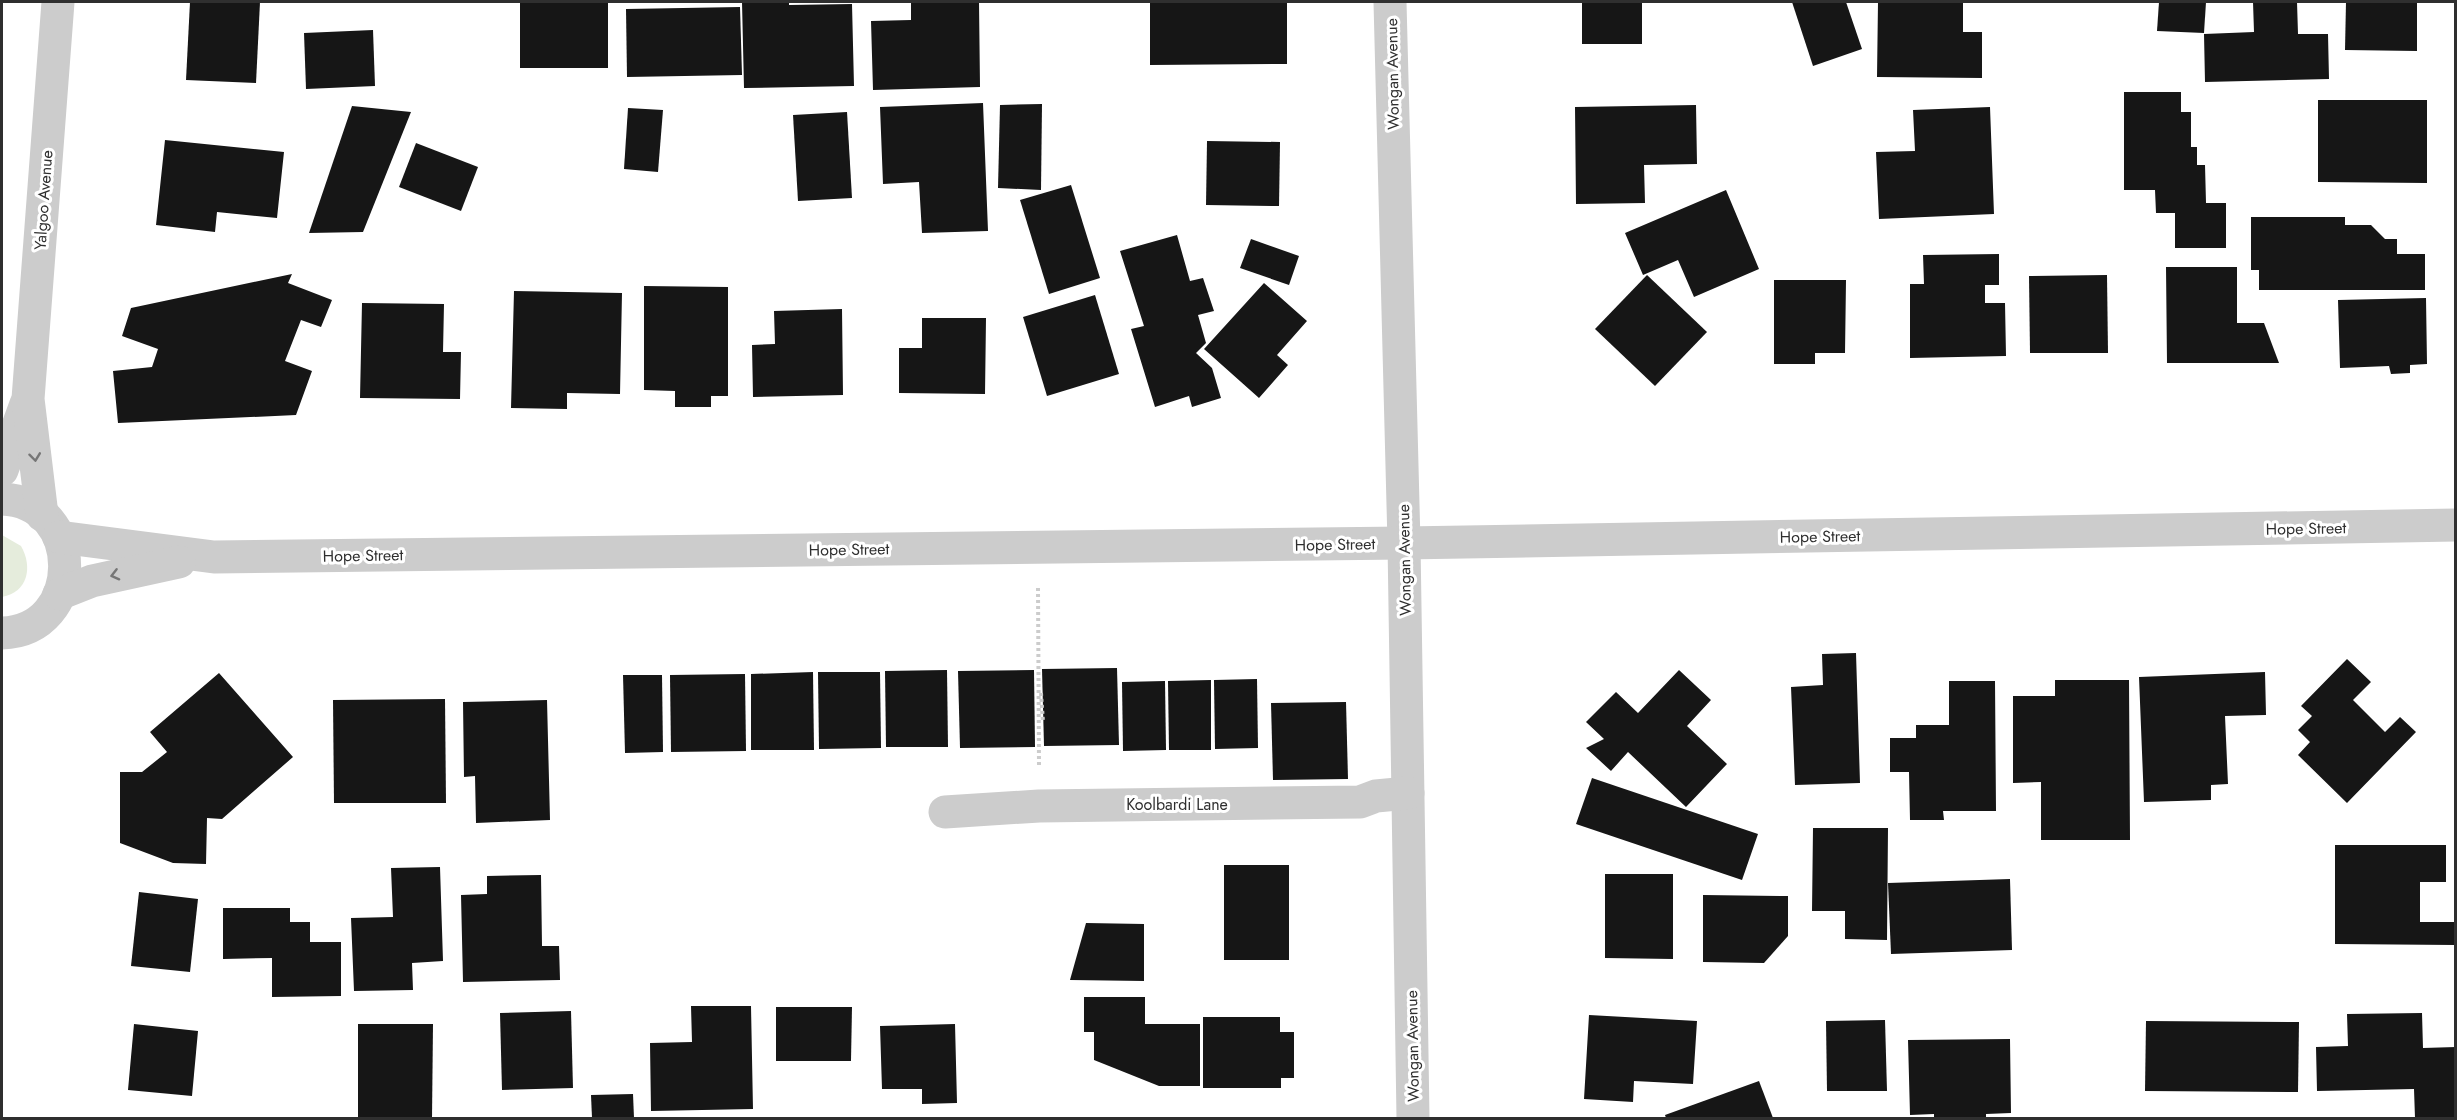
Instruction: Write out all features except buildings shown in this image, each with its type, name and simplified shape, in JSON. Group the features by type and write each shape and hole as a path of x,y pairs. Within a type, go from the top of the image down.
{"street":[{"name":"Yalgoo Avenue","path":"58,2 28,399 51,526 65,556 65,576 59,594"},
{"name":"Wongan Avenue","path":"1390,2 1404,543 1413,1119"},
{"name":"Yalgoo Avenue","path":"2,470 28,399"},
{"name":"Hope Street","path":"2,499 27,505 51,526 214,556"},
{"name":"Hope Street","path":"59,594 82,584 144,568 214,556 1404,543 2456,525"},
{"path":"5,639 31,625 48,612 59,594"},
{"name":"Koolbardi Lane","path":"945,812 1039,806 1360,802 1376,796 1408,792"}],"path":[{"path":"1038,588 1039,806"},
{"path":"1038,687 1039,722"}],"green space":[{"path":"2,535 21,546 27,562 27,570 26,578 18,590 2,597"}]}
